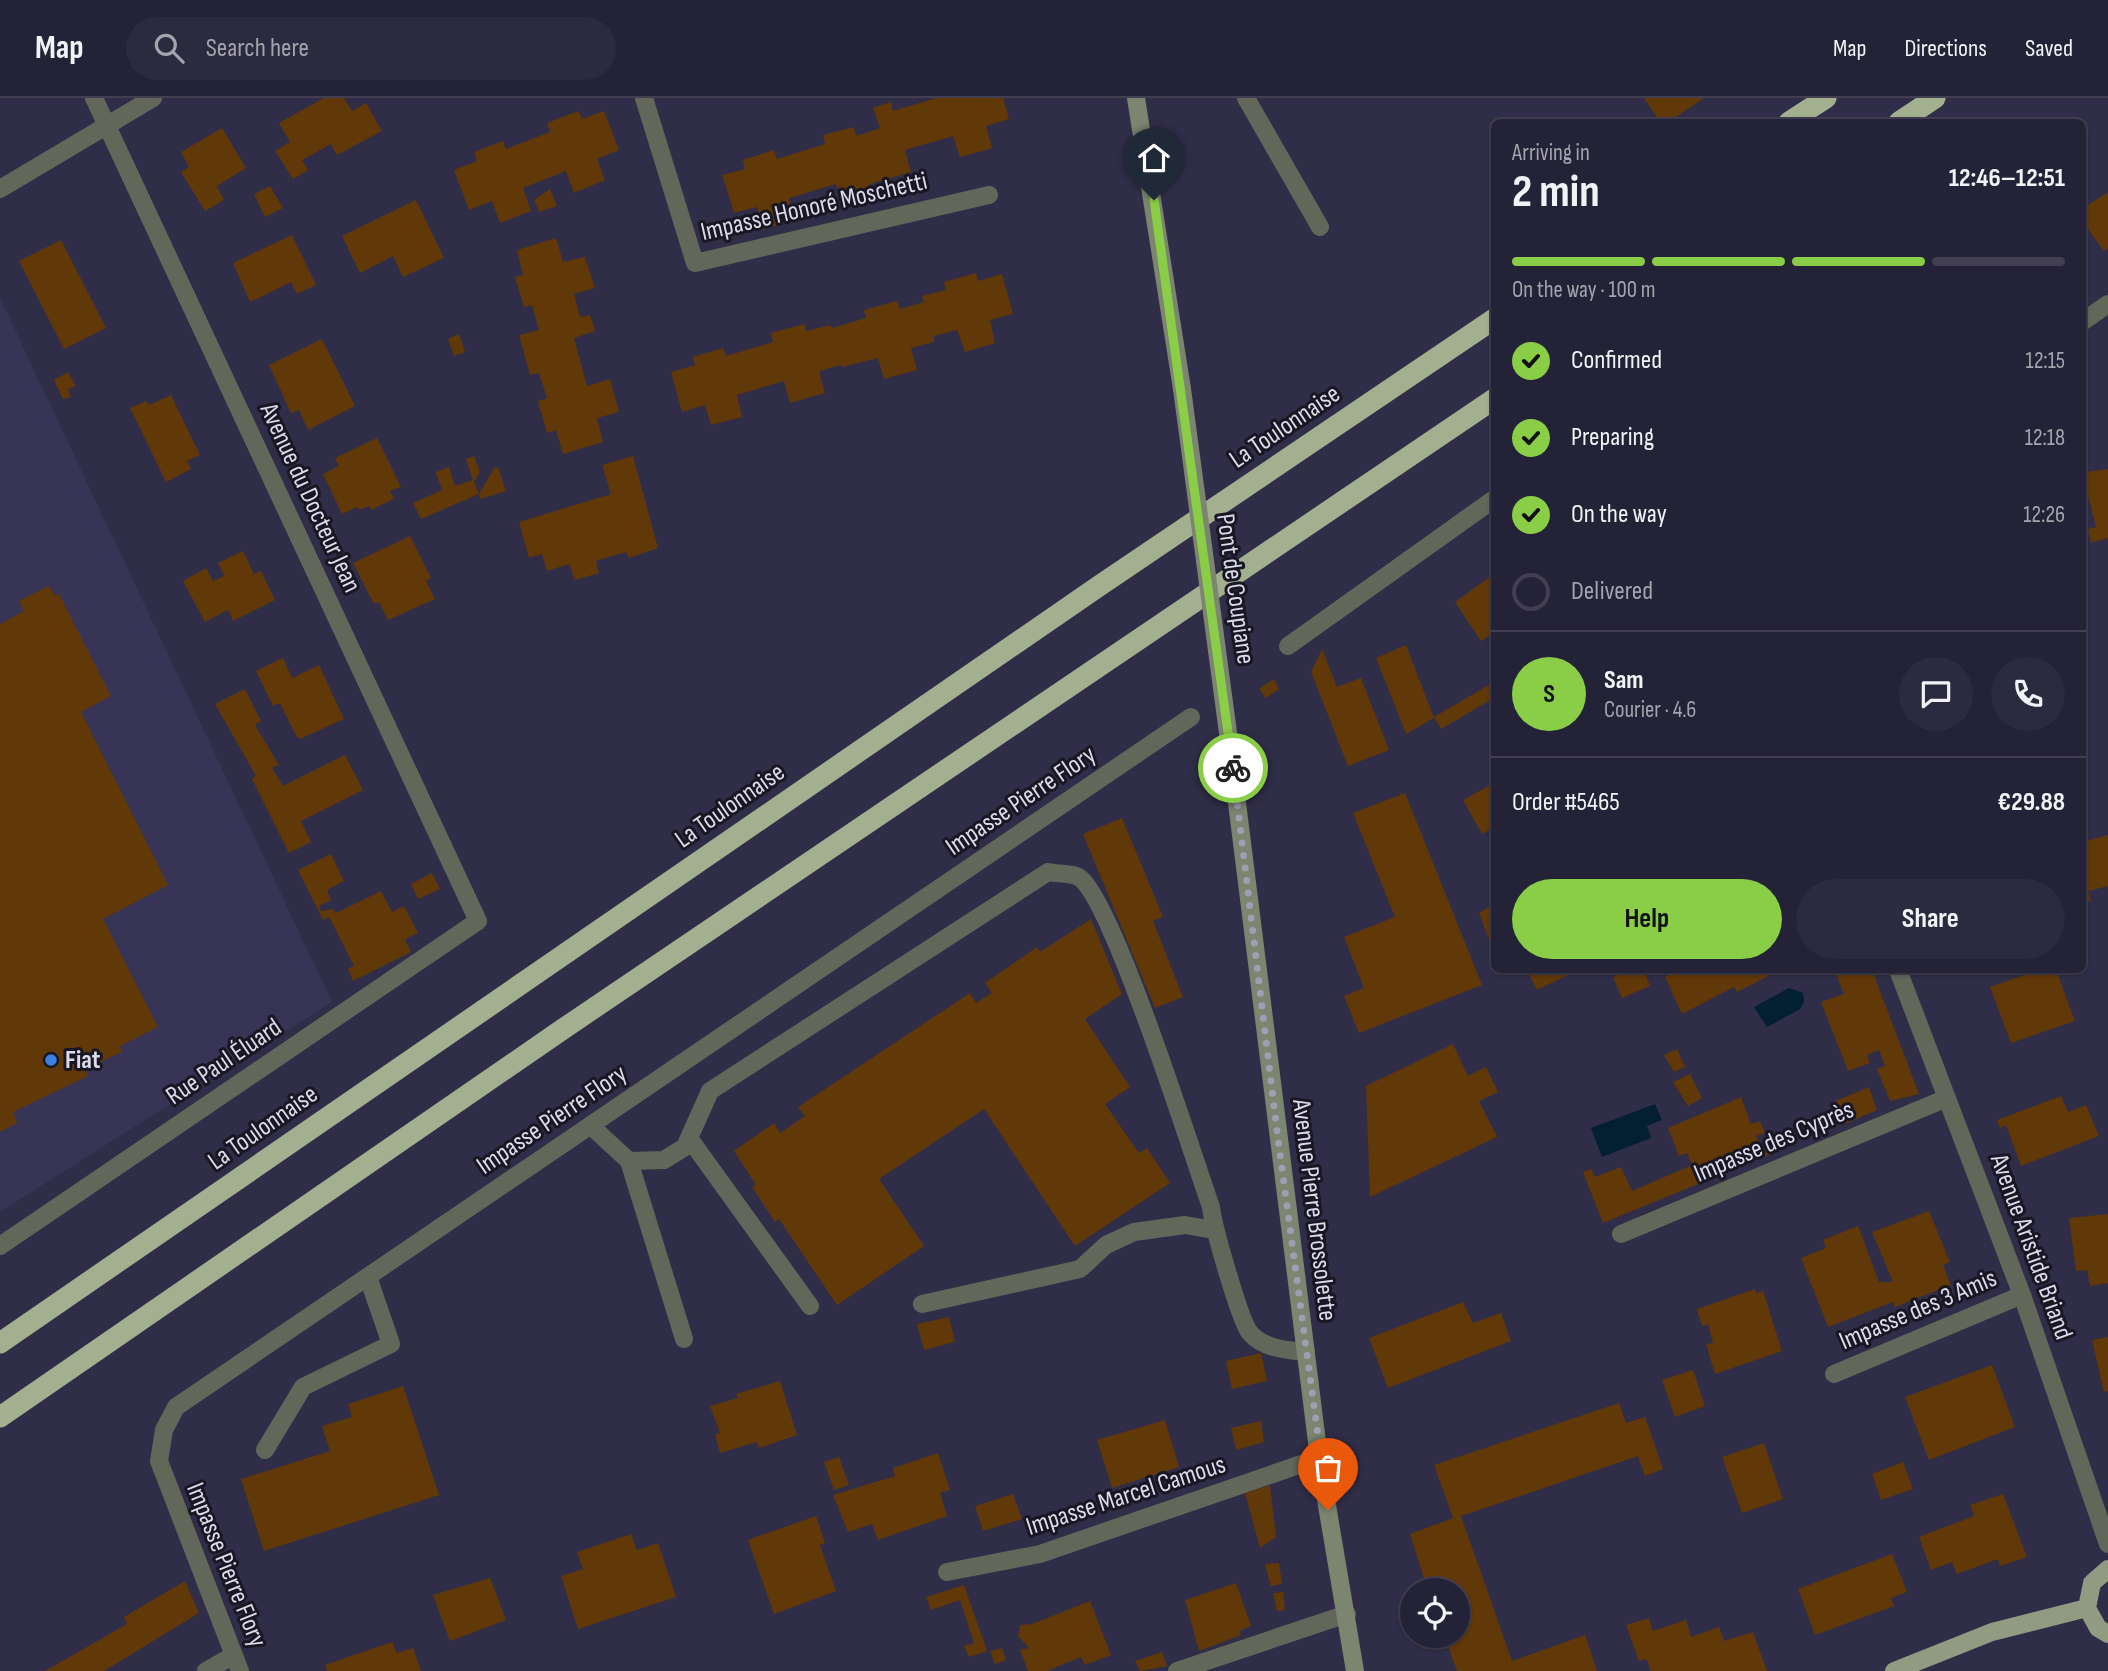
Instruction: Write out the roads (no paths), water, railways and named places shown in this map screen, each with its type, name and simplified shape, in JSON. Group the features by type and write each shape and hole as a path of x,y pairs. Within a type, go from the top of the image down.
{"highway":[{"path":"1775,119 1804,98"},
{"path":"1794,119 1826,98"},
{"path":"1904,119 1932,100"},
{"name":"La Toulonnaise","path":"0,1343 1087,594 1491,321"},
{"path":"0,1417 563,1029 1491,401"}],"main road":[{"name":"Pont de Coupiane","path":"1136,98 1182,389 1231,755"},
{"name":"Avenue Pierre Brossolette","path":"1231,755 1320,1458 1356,1671"},
{"path":"2108,1569 2092,1583 2087,1608 2098,1628 2108,1634"},
{"path":"1894,1671 1992,1633 2087,1608"}],"street":[{"name":"Avenue du Docteur Jean","path":"94,98 478,921"},
{"path":"0,189 153,98"},
{"name":"Impasse Honoré Moschetti","path":"644,98 695,262 989,195"},
{"path":"1246,98 1320,226"},
{"path":"2086,319 2108,304"},
{"path":"1288,646 1491,501"},
{"name":"Impasse Pierre Flory","path":"237,1663 159,1461 164,1430 176,1407 1191,717"},
{"path":"629,1161 664,1160 685,1147 710,1091 1048,872 1079,877 1096,895 1133,987 1211,1207 1214,1230 1249,1333 1275,1349 1306,1352"},
{"name":"Rue Paul Éluard","path":"0,1246 478,921"},
{"name":"Avenue Aristide Briand","path":"1899,973 2022,1295 2108,1544"},
{"name":"Impasse des Cyprès","path":"1621,1234 1947,1098"},
{"path":"591,1126 629,1161 684,1339"},
{"path":"689,1138 810,1306"},
{"path":"922,1304 1080,1269 1106,1245 1134,1232 1185,1225 1214,1230"},
{"path":"265,1450 303,1387 391,1344 368,1278"},
{"name":"Impasse des 3 Amis","path":"1834,1374 2022,1295"},
{"name":"Impasse Marcel Camous","path":"947,1572 1040,1554 1320,1458"},
{"path":"1177,1671 1347,1614"},
{"path":"206,1671 237,1663"}],"water":[{"path":"1789,988 1803,993 1804,1002 1800,1009 1767,1027 1754,1007"},
{"path":"1655,1104 1662,1120 1647,1126 1651,1138 1602,1157 1591,1128"}],"place":[{"name":"Fiat","path":"51,1060"}]}
